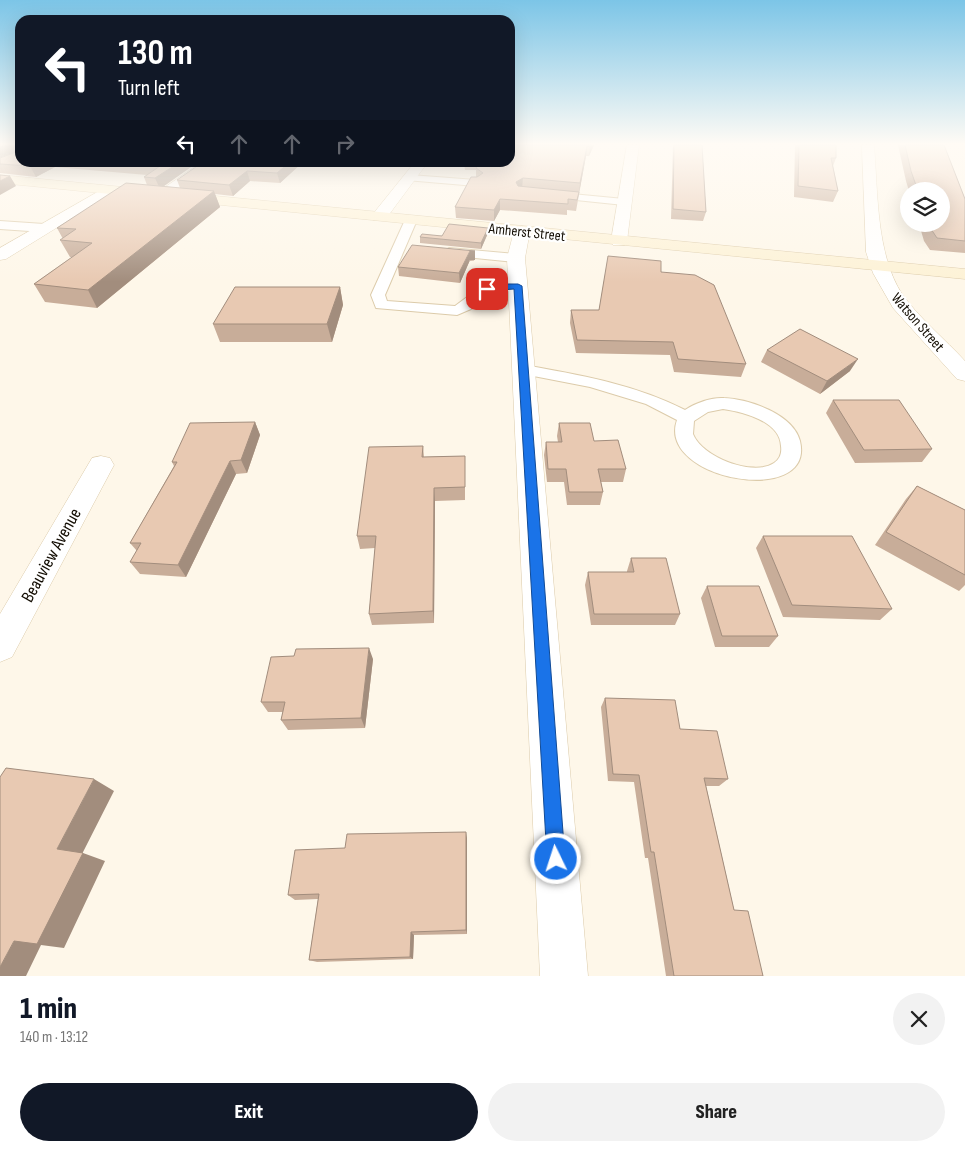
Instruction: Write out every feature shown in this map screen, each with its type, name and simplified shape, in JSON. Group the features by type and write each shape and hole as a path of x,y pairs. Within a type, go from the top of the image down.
{"main road":[{"name":"Amherst Street","path":"114,191 411,220 519,258 619,241 965,274"}],"street":[{"path":"0,255 107,191"},
{"path":"163,195 170,191"},
{"path":"378,217 400,191"},
{"path":"619,241 626,191"},
{"name":"Watson Street","path":"871,191 875,252 878,266 891,292 965,374"},
{"path":"519,258 524,370 564,976"},
{"name":"Beauview Avenue","path":"0,646 101,465"}],"lane":[{"path":"541,195 624,202"},
{"path":"411,220 404,248 378,295 381,305 457,311 487,289 499,286 519,258"},
{"path":"0,225 44,228"},
{"path":"436,251 519,258"},
{"path":"524,370 592,382 652,400 687,418"},
{"path":"723,403 756,410 771,418 783,428 790,440 792,452 786,462 776,470 760,474 742,474 724,469 707,461 694,451 684,433 683,428 687,418 695,410 707,405 723,403"}],"building":[{"path":"114,191 214,191 88,290 34,284 92,243 60,240 76,229 57,228"},
{"path":"464,191 579,192 577,200 568,199 568,204 500,199 494,210 455,207"},
{"path":"673,191 705,191 706,212 673,209"},
{"path":"950,191 962,191 965,199 965,241 937,238 933,232 950,232"},
{"path":"449,224 488,228 481,243 420,237 422,234 442,236"},
{"path":"412,245 475,251 470,251 459,273 398,267"},
{"path":"608,256 661,261 661,272 695,275 714,285 746,364 678,359 673,342 577,340 571,310 599,310"},
{"path":"235,287 340,287 327,324 213,324"},
{"path":"800,329 858,359 827,381 767,350"},
{"path":"833,400 899,400 932,449 864,450"},
{"path":"255,422 241,460 230,461 178,565 130,562 141,543 130,543 177,462 172,462 190,423"},
{"path":"559,423 590,423 594,441 618,440 626,469 598,469 603,492 569,492 566,469 548,469 546,442 562,442"},
{"path":"423,446 422,457 465,456 465,487 434,488 433,611 369,614 376,536 357,536 369,447"},
{"path":"917,486 965,510 965,575 886,532"},
{"path":"763,536 852,536 892,609 792,605"},
{"path":"631,558 666,558 680,614 594,614 588,572 634,572"},
{"path":"707,586 759,586 778,636 722,636"},
{"path":"369,648 361,718 281,720 285,702 261,702 271,657 294,656 296,649"},
{"path":"605,698 675,700 680,729 717,731 728,779 704,778 734,910 748,911 763,976 674,976 654,852 651,852 639,775 613,774"},
{"path":"6,768 94,779 57,849 83,853 37,944 14,941 0,967 0,777"},
{"path":"466,832 466,930 411,932 410,957 309,960 319,894 288,895 295,850 345,848 347,834"}],"route":[{"path":"487,289 499,286 518,286 556,859"}]}
